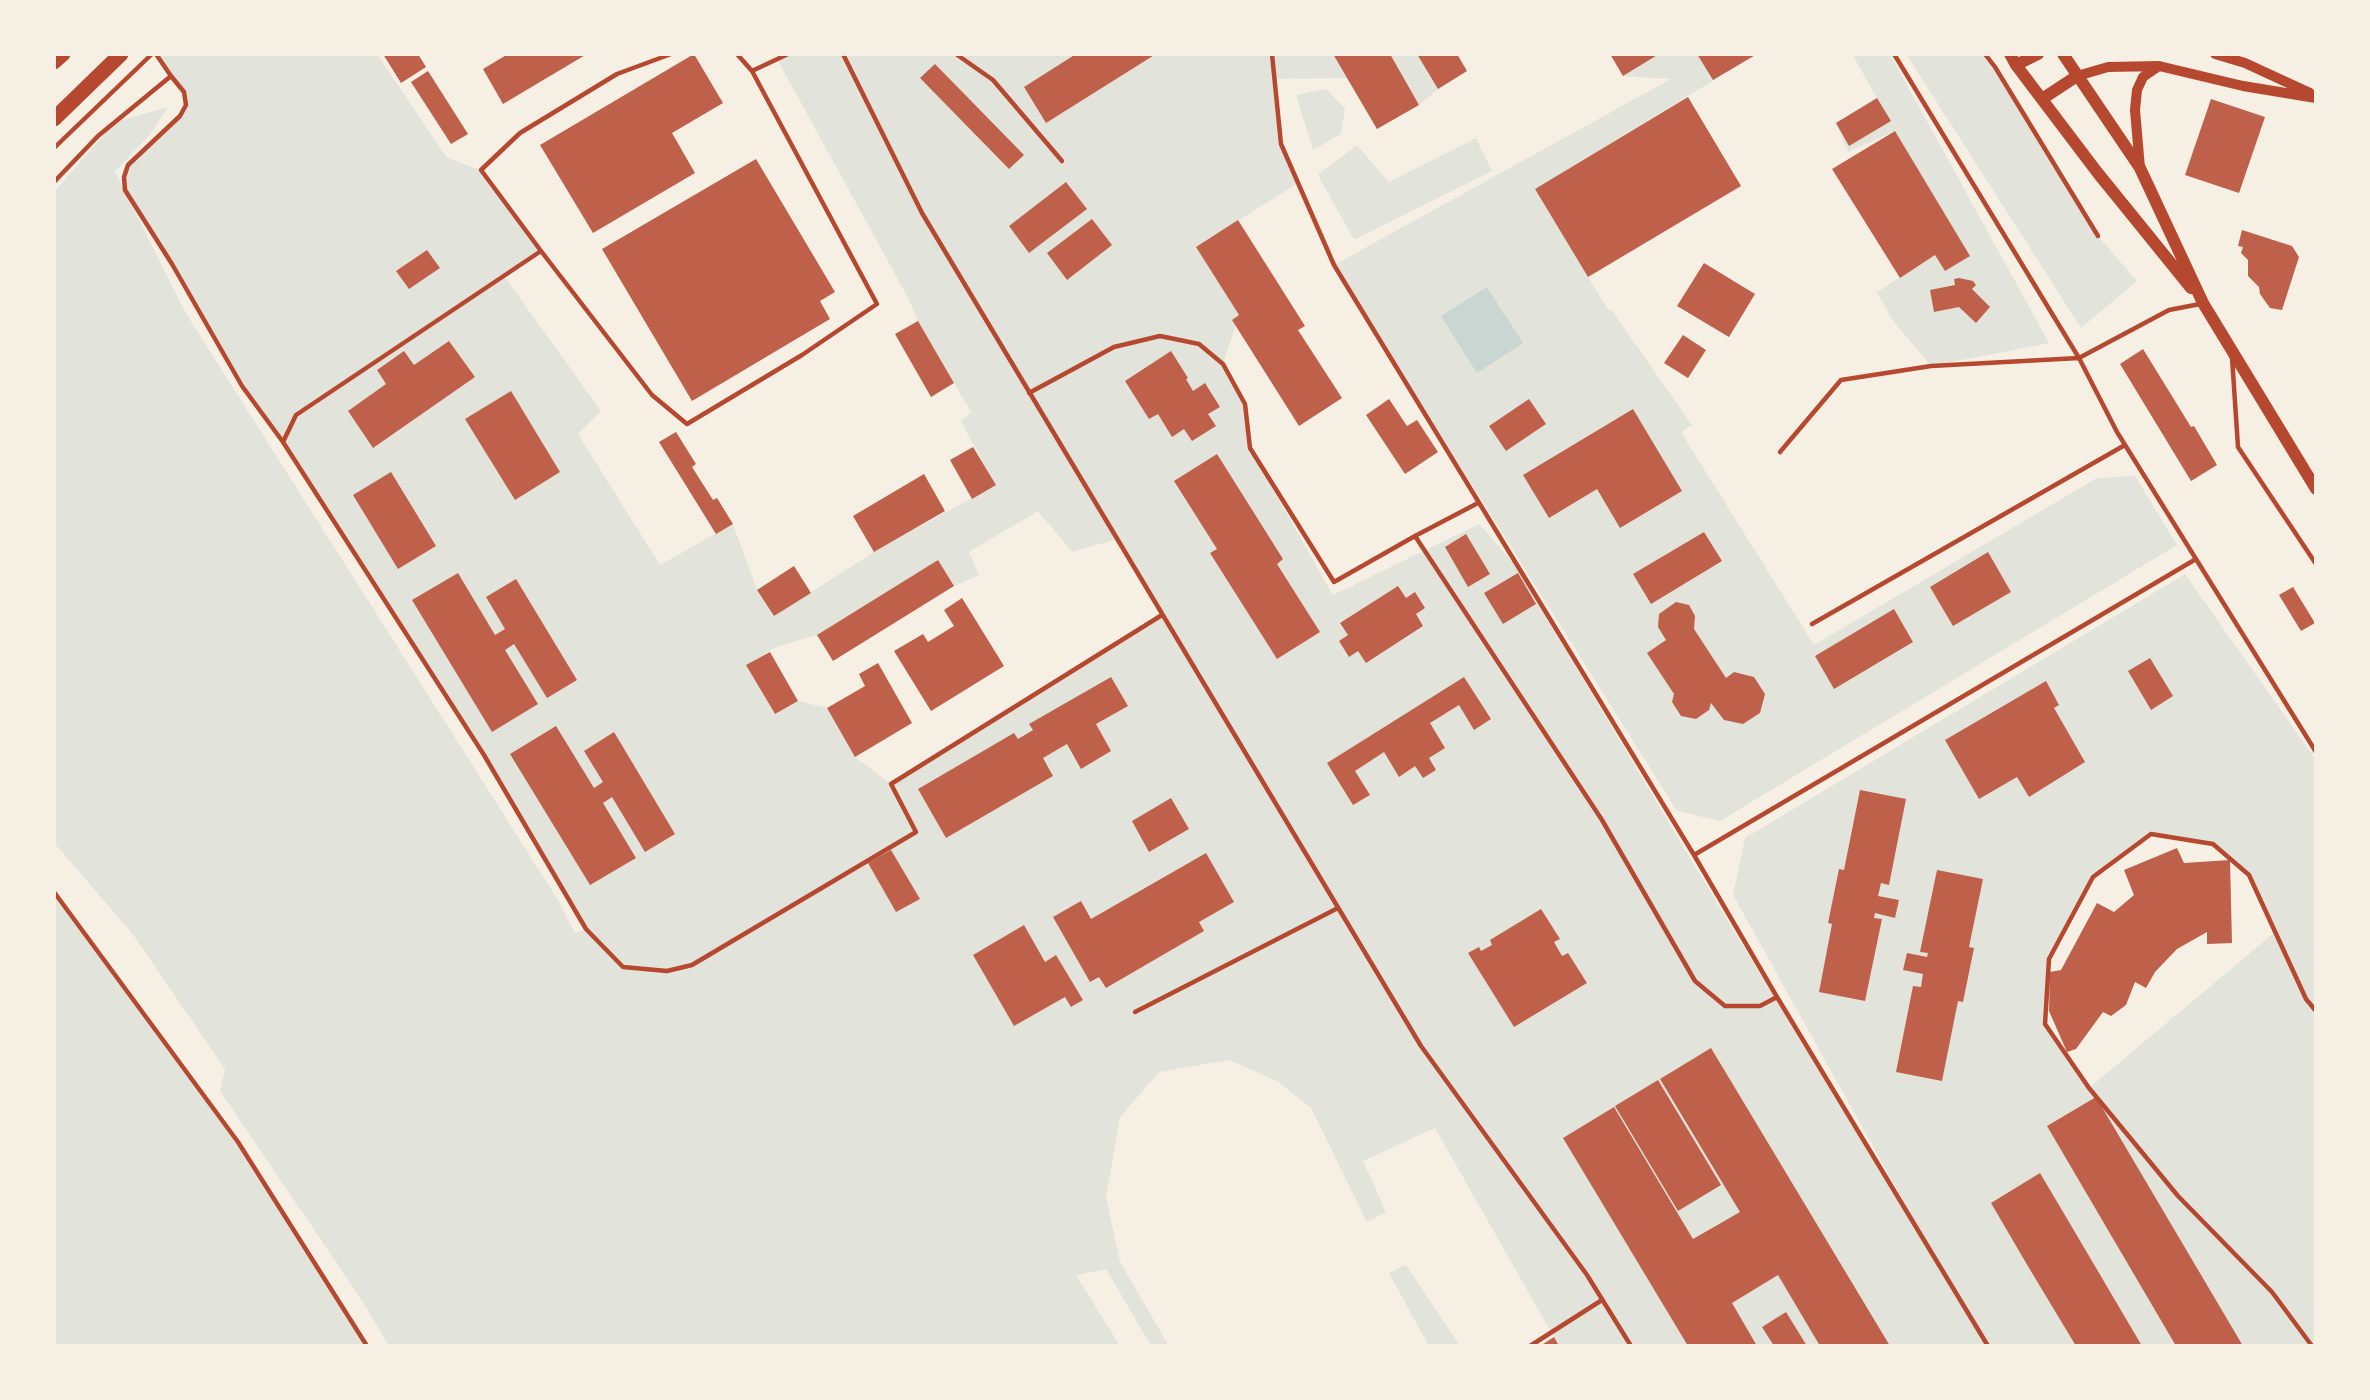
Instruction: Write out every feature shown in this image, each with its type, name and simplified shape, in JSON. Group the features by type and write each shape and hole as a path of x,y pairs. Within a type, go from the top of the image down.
{"main road":[{"path":"54,62 63,54"},
{"path":"54,119 121,54"},
{"path":"2038,54 2013,59 2097,172 2203,303"},
{"path":"2063,54 2140,168 2203,303 2316,489"},
{"path":"2042,99 2077,76"}],"street":[{"path":"2215,54 2245,63 2316,96"},
{"path":"2077,76 2105,67 2159,66 2243,86 2316,96"},
{"path":"2140,168 2135,110 2137,90 2143,77 2159,66"}],"lane":[{"path":"54,148 154,54 184,92 186,105 180,116 129,165 124,177 125,190 172,264 242,386 283,442 484,756 586,929 623,967 667,971 692,965 916,832 891,784 1162,615"},
{"path":"671,54 617,74 520,133 481,170 652,395 687,424 802,355 877,304 752,71 737,54"},
{"path":"752,71 788,54"},
{"path":"843,54 922,213 1421,1046 1587,1275 1630,1346"},
{"path":"956,54 993,80 1062,161"},
{"path":"1272,54 1281,144 1334,265 1694,855 1988,1346"},
{"path":"1894,54 2079,358 2125,445 2316,752"},
{"path":"1985,54 2098,236"},
{"path":"54,182 98,136 171,76"},
{"path":"283,442 296,415 541,251"},
{"path":"1780,452 1841,380 1931,366 2079,358 2169,310 2203,303"},
{"path":"1029,393 1114,347 1160,336 1199,344 1223,364 1245,404 1250,448 1334,582 1414,536 1478,503"},
{"path":"2232,350 2238,447 2316,564"},
{"path":"1812,624 2125,445"},
{"path":"1414,536 1602,820 1695,981 1725,1006 1760,1006 1777,997"},
{"path":"1694,855 2196,559"},
{"path":"2312,1346 2272,1292 2178,1196 2089,1088 2045,1024 2049,959 2093,877 2151,834 2213,844 2249,875 2306,999 2316,1011"},
{"path":"54,892 238,1142 367,1346"},
{"path":"1135,1012 1338,908"},
{"path":"1530,1346 1602,1300"}],"shaded area":[{"path":"156,54 377,54 447,158 481,170 541,251 504,276 601,411 578,434 660,565 733,524 757,590 774,616 874,552 995,485 961,421 971,412 918,321 907,296 777,59 788,54 1457,54 1467,71 1438,89 1419,105 1377,129 1347,78 1275,79 1281,144 1298,183 1196,247 1239,315 1223,364 1245,404 1250,449 1333,595 1479,524 1514,564 1962,1306 1733,895 1745,838 2185,574 2316,760 2316,1346 1559,1346 1435,1128 1363,1161 1386,1212 1367,1222 1311,1108 1277,1081 1229,1060 1159,1072 1120,1117 1106,1197 1120,1262 1169,1346 1151,1346 1106,1269 1076,1275 1120,1346 389,1346 361,1299 220,1091 225,1069 132,933 54,843 54,192 115,122 168,107 152,132 115,172 185,312 558,900 575,933 586,929 484,755 283,442 242,386 172,264 125,190 124,177 128,165 179,116 186,105 184,92","holes":["1038,511 1072,552 1117,539 1162,615 891,784 855,757 827,708 798,701 774,714 747,665 776,647 817,635 938,560 954,586 979,575 969,552","2151,834 2213,844 2249,875 2275,932 2089,1088 2045,1024 2049,959 2093,877"]},
{"path":"1610,54 1757,54 1535,189 1607,308 1613,312 1692,425 1681,432 1814,645 2097,478 2135,476 2177,545 1720,821 1677,811 1334,265 1671,79 1623,76"},
{"path":"1852,54 1890,54 2049,343 1931,366 1893,321 1877,292 1935,255 1945,271 1969,256 1895,131 1848,152 1836,123 1877,98"},
{"path":"1906,54 1985,54 2098,236 2137,281 2081,328"},
{"path":"1326,89 1345,109 1341,134 1313,150 1296,95"},
{"path":"1476,138 1492,171 1354,240 1318,175 1357,145 1389,182"},
{"path":"1487,287 1523,343 1477,373 1441,316"},
{"path":"54,892 238,1142 367,1346 54,1346"},
{"path":"1406,1265 1460,1346 1429,1346 1389,1273"}],"building":[{"path":"383,54 418,54 426,67 401,83"},
{"path":"508,54 587,54 503,104 483,69"},
{"path":"694,54 723,103 672,133 695,173 593,233 540,145"},
{"path":"1076,54 1156,54 1046,123 1024,87"},
{"path":"1333,54 1390,54 1419,105 1377,129"},
{"path":"1417,54 1457,54 1467,71 1438,89"},
{"path":"1610,54 1659,54 1623,76"},
{"path":"1697,54 1757,54 1713,80"},
{"path":"935,64 1024,155 1009,169 920,78"},
{"path":"428,71 468,134 451,144 411,82"},
{"path":"1688,97 1741,186 1588,277 1535,189"},
{"path":"1877,98 1891,121 1849,146 1836,123"},
{"path":"2211,99 2265,117 2239,193 2185,175"},
{"path":"1895,131 1970,256 1945,271 1935,255 1900,278 1832,169"},
{"path":"756,159 835,292 820,301 830,319 692,401 602,249"},
{"path":"1066,182 1087,209 1029,253 1009,226"},
{"path":"1092,219 1112,245 1067,280 1047,253"},
{"path":"1238,220 1305,326 1298,330 1342,398 1299,426 1232,320 1239,315 1196,247"},
{"path":"2242,230 2292,246 2299,257 2282,310 2270,308 2260,294 2259,287 2248,276 2248,260 2241,253 2243,247 2238,246"},
{"path":"427,250 440,268 409,289 396,271"},
{"path":"1704,263 1755,294 1729,337 1677,306"},
{"path":"1954,279 1973,281 1976,285 1972,289 1990,307 1976,323 1959,307 1934,312 1930,290 1955,285"},
{"path":"918,321 954,383 931,397 895,334"},
{"path":"1683,335 1706,350 1688,378 1664,363"},
{"path":"449,341 475,377 373,448 348,411 386,384 377,370 404,351 414,365"},
{"path":"2143,349 2217,465 2191,481 2120,364"},
{"path":"1171,351 1188,378 1186,379 1193,391 1205,383 1220,407 1208,414 1216,426 1192,441 1184,429 1172,437 1158,414 1149,419 1125,381"},
{"path":"511,391 560,472 515,500 465,419"},
{"path":"1389,399 1407,426 1417,420 1438,452 1405,474 1366,415"},
{"path":"1529,399 1546,424 1506,451 1489,426"},
{"path":"1633,409 1682,491 1620,528 1597,489 1549,518 1523,475"},
{"path":"676,432 696,464 692,467 713,500 717,498 733,524 716,534 659,442"},
{"path":"973,447 996,485 972,499 950,460"},
{"path":"1217,454 1283,559 1277,564 1320,632 1277,659 1210,553 1217,549 1174,481"},
{"path":"391,472 436,546 398,569 353,495"},
{"path":"924,474 945,511 874,552 853,516"},
{"path":"1704,532 1722,561 1651,604 1633,574"},
{"path":"1466,534 1490,574 1468,587 1445,547"},
{"path":"1988,552 2011,592 1953,626 1930,587"},
{"path":"938,560 954,586 833,661 817,635"},
{"path":"794,566 811,593 774,616 757,590"},
{"path":"458,573 495,635 505,629 486,597 516,579 577,680 547,698 514,644 505,650 538,704 492,732 412,600"},
{"path":"1518,573 1536,604 1503,624 1484,593"},
{"path":"1398,586 1406,598 1415,592 1425,608 1416,614 1423,626 1366,663 1358,651 1349,657 1339,641 1348,635 1340,623"},
{"path":"2293,587 2315,623 2301,631 2279,595"},
{"path":"962,598 1004,666 931,711 894,651 923,634 928,642 954,626 944,610"},
{"path":"1676,602 1689,605 1695,616 1694,629 1726,678 1734,672 1754,677 1765,694 1760,713 1743,724 1724,720 1711,703 1709,710 1696,719 1681,716 1672,702 1674,694 1647,653 1666,640 1658,627 1659,614"},
{"path":"1894,609 1913,642 1834,689 1815,656"},
{"path":"770,652 798,701 775,714 746,665"},
{"path":"2150,658 2173,696 2151,710 2128,671"},
{"path":"878,663 912,723 855,757 827,708 865,686 859,674"},
{"path":"1111,677 1128,706 1096,724 1111,751 1081,769 1067,744 1043,758 1053,776 946,838 918,789 1014,733 1018,739 1033,730 1029,724"},
{"path":"1464,677 1491,719 1474,730 1459,705 1430,723 1445,748 1429,758 1436,770 1423,778 1415,766 1399,777 1384,752 1355,771 1370,795 1353,805 1327,763"},
{"path":"2046,681 2059,705 2054,708 2085,762 2029,797 2017,777 1979,799 1945,740"},
{"path":"556,726 594,788 603,782 584,751 614,732 675,834 645,852 612,797 603,803 636,858 590,885 510,754"},
{"path":"1860,790 1906,799 1889,885 1881,883 1878,896 1899,900 1895,918 1875,913 1874,918 1882,919 1865,1001 1819,992 1832,924 1828,923 1839,869 1844,870"},
{"path":"1171,798 1189,829 1149,852 1132,821"},
{"path":"2177,848 2184,863 2230,860 2232,943 2207,944 2207,932 2177,949 2155,972 2146,988 2135,982 2126,1005 2111,1016 2103,1012 2076,1049 2067,1052 2049,1011 2050,972 2061,970 2097,903 2114,912 2134,895 2124,870"},
{"path":"891,850 920,899 896,912 868,863"},
{"path":"1206,853 1234,902 1199,922 1204,931 1106,988 1099,977 1090,982 1053,917 1081,901 1091,919"},
{"path":"1937,870 1983,879 1969,947 1974,948 1963,1002 1958,1001 1942,1081 1896,1072 1913,986 1921,987 1923,974 1903,970 1907,953 1927,957 1928,953 1920,952"},
{"path":"1541,909 1560,939 1554,942 1562,956 1568,953 1587,983 1514,1027 1468,953 1479,947 1481,951 1492,945 1490,940"},
{"path":"1024,925 1045,962 1056,955 1083,1000 1071,1007 1065,997 1014,1026 973,955"},
{"path":"1711,1048 1890,1346 1820,1346 1778,1275 1732,1303 1757,1346 1688,1346 1563,1138 1614,1107 1693,1239 1740,1212 1660,1079"},
{"path":"1658,1080 1721,1185 1678,1211 1615,1106"},
{"path":"2096,1097 2243,1346 2176,1346 2047,1126"},
{"path":"2040,1173 2142,1346 2076,1346 2029,1268 1991,1203"},
{"path":"1786,1312 1807,1346 1774,1346 1762,1327"},
{"path":"1554,1337 1559,1346 1540,1346"}]}
